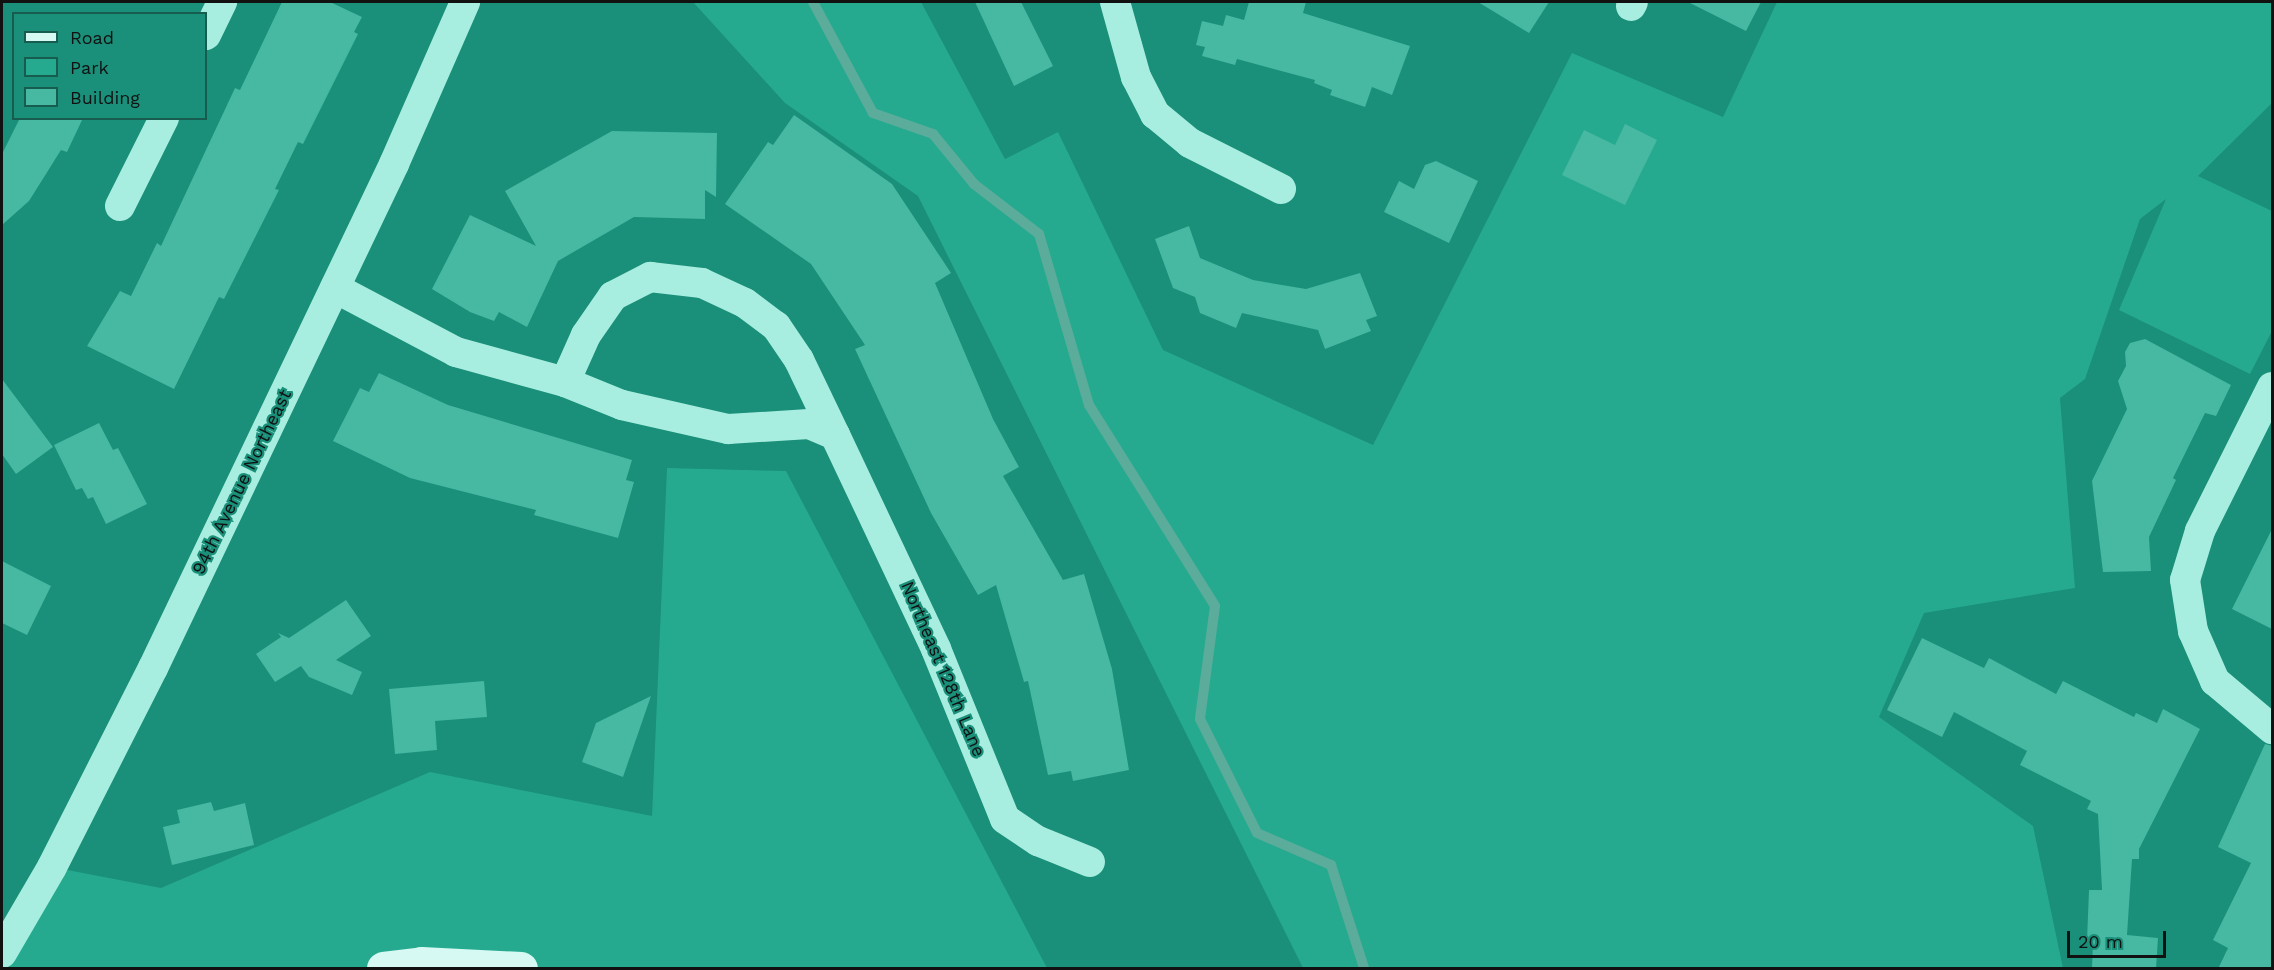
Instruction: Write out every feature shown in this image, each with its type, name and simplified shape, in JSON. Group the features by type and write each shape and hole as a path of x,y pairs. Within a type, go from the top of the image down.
{"street":[{"path":"207,33 222,2"},
{"name":"94th Avenue Northeast","path":"2,953 52,867 153,669 335,288 464,2"},
{"path":"1115,2 1136,77 1155,114 1190,143 1281,189"},
{"path":"120,206 163,120"},
{"name":"Northeast 128th Lane","path":"565,382 586,335 613,296 650,277 702,284 745,303 776,326 799,360 936,649 1005,819 1038,841 1090,862"},
{"path":"335,288 456,352 565,382 622,405 680,420 728,429 809,424 835,435"},
{"path":"2272,387 2200,531 2185,580 2193,631 2215,681 2272,729"},
{"path":"383,969 421,963 522,969"}],"green space":[{"path":"693,2 921,2 1005,159 1058,132 1163,350 1373,445 1572,53 1723,117 1777,2 2272,2 2272,103 2198,176 2272,211 2272,331 2250,374 2119,310 2166,199 2140,219 2085,379 2060,398 2075,588 1924,613 1879,717 2033,826 2063,968 1303,968 918,196 785,103"},
{"path":"667,468 786,471 1047,968 2,968 2,953 52,867 161,888 430,772 652,816"}],"building":[{"path":"282,2 330,2 362,17 354,32 358,34 303,144 298,142 275,189 279,190 224,299 219,297 174,389 87,346 120,291 131,296 157,243 161,246 235,88 240,90"},
{"path":"975,2 1021,2 1053,66 1014,86"},
{"path":"1249,2 1306,2 1303,13 1410,46 1392,95 1372,87 1365,107 1330,95 1332,90 1314,83 1315,80 1237,59 1235,65 1202,56 1205,47 1196,45 1202,21 1223,26 1226,15 1244,20"},
{"path":"1478,2 1549,2 1529,33"},
{"path":"1688,2 1761,2 1746,31"},
{"path":"794,115 892,184 951,273 935,283 993,419 1019,467 1003,476 1063,580 1084,574 1112,669 1129,770 1073,781 1071,771 1048,775 1028,681 1024,682 996,585 978,595 931,513 855,349 865,345 811,264 725,204 768,142 773,145"},
{"path":"19,120 82,120 67,152 61,150 29,201 2,225 2,154"},
{"path":"1625,124 1657,140 1625,205 1562,175 1584,130 1615,145"},
{"path":"612,131 717,133 716,197 705,190 705,219 634,217 558,261 527,327 499,312 494,321 470,312 432,289 470,215 536,246 505,191"},
{"path":"1436,161 1478,181 1449,243 1384,212 1399,181 1414,189 1425,165"},
{"path":"1189,226 1200,258 1253,280 1306,289 1360,273 1377,316 1366,320 1371,331 1325,349 1318,330 1242,313 1236,328 1200,313 1195,297 1173,288 1155,239"},
{"path":"2145,339 2231,385 2216,416 2205,413 2173,478 2176,480 2149,537 2151,571 2103,572 2092,481 2127,409 2118,381 2126,366 2125,352 2130,343"},
{"path":"379,373 448,405 632,460 626,480 634,482 618,538 534,515 536,510 410,478 333,441 360,388 369,392"},
{"path":"2,379 53,447 16,474 2,454"},
{"path":"99,423 113,450 118,448 147,504 106,524 93,497 88,499 82,488 76,490 54,445"},
{"path":"2272,529 2272,629 2232,609"},
{"path":"2,561 51,586 27,635 2,623"},
{"path":"346,600 371,636 336,660 362,672 352,695 309,677 301,666 275,682 256,654 281,637 278,633 289,638"},
{"path":"1922,638 1984,668 1989,658 2056,694 2063,681 2134,717 2136,713 2157,723 2163,709 2200,729 2139,849 2139,859 2132,859 2127,935 2158,938 2156,969 2092,969 2093,940 2087,940 2089,890 2102,890 2098,814 2087,809 2091,801 2020,765 2027,751 1954,712 1942,737 1887,710"},
{"path":"484,681 487,717 435,721 437,750 395,754 389,689"},
{"path":"651,696 623,777 582,762 596,723"},
{"path":"2265,744 2272,746 2272,969 2218,969 2228,948 2213,940 2251,863 2218,847"},
{"path":"211,802 214,811 245,803 254,845 172,865 163,827 180,823 177,810"}],"waterway":[{"path":"813,2 873,113 933,134 974,184 1039,234 1089,405 1215,606 1200,719 1257,833 1331,865 1364,968"}]}
